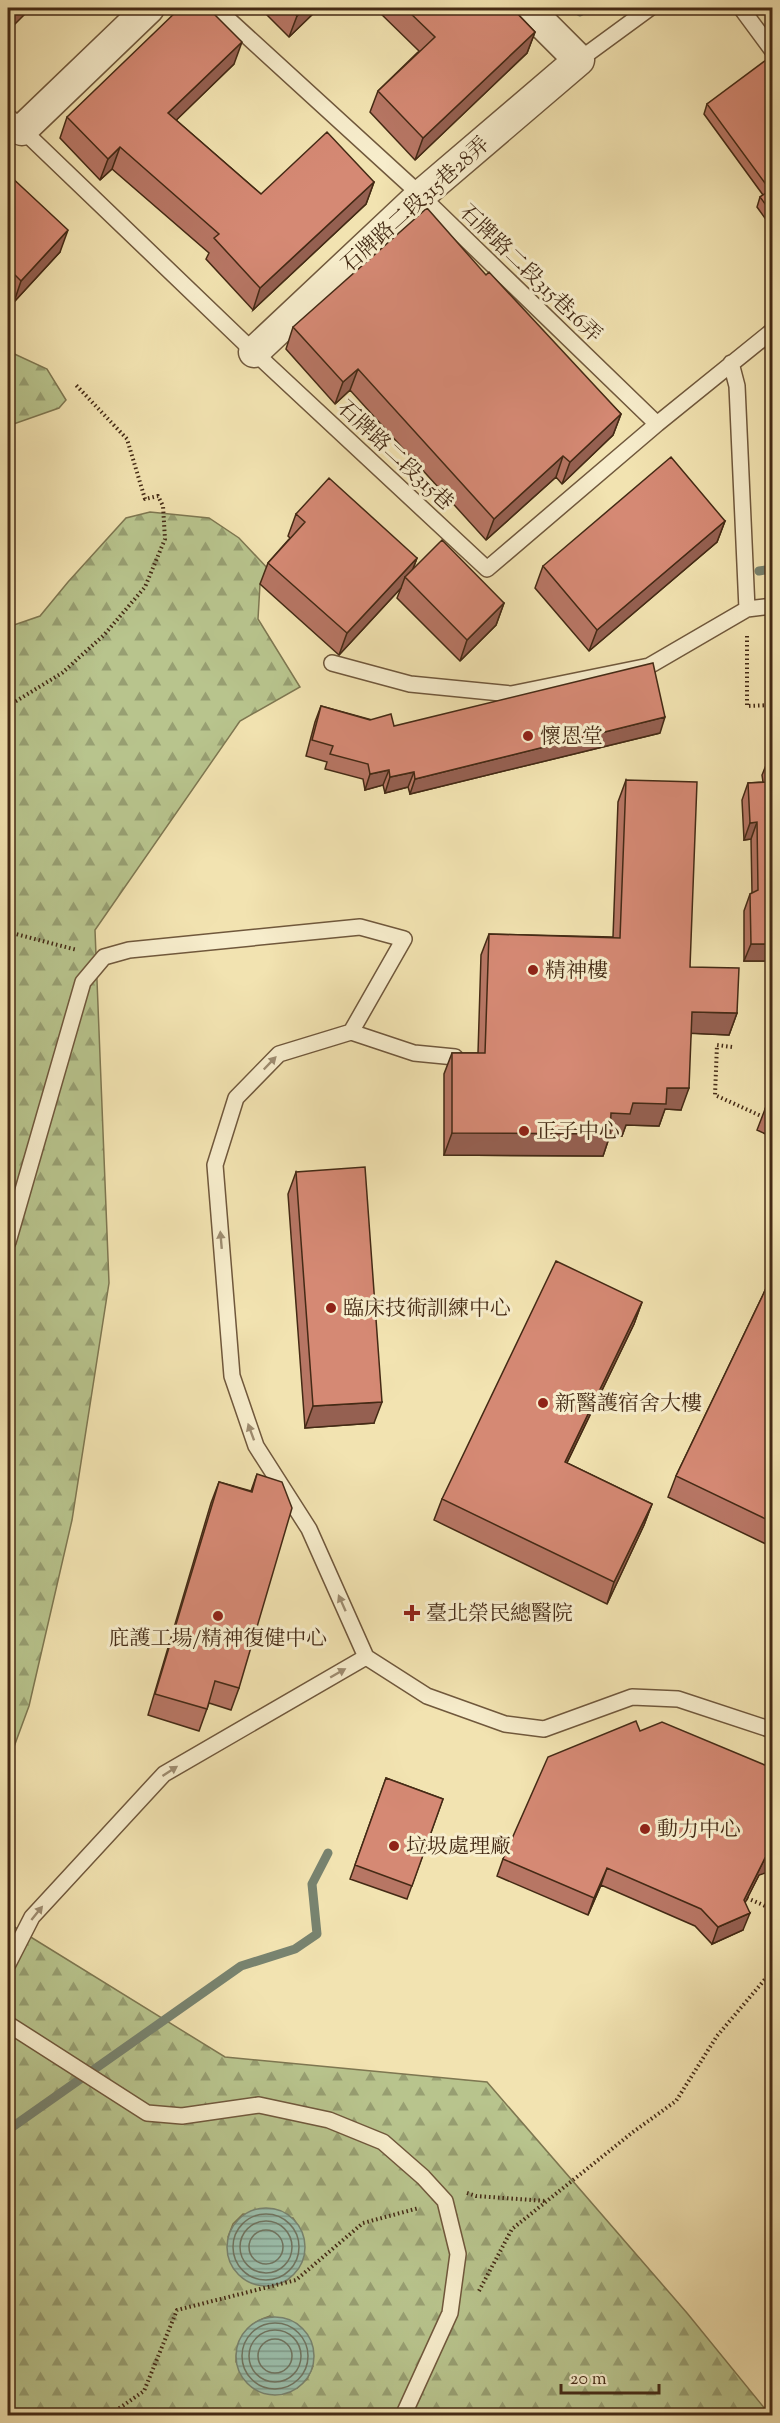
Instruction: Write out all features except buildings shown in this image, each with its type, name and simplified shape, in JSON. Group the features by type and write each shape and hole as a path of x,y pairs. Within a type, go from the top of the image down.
{"street":[{"path":"15,123 149,8"},
{"path":"528,8 579,60"},
{"name":"石牌路二段315巷28弄","path":"254,352 421,195 579,60"}],"lane":[{"name":"石牌路二段315巷16弄","path":"216,8 421,195 657,424"},
{"path":"579,60 650,8"},
{"path":"741,8 772,50"},
{"name":"石牌路二段315巷","path":"15,123 254,352 488,568 657,424 772,331"},
{"path":"731,363 737,386 747,609"},
{"path":"332,663 410,684 511,694 649,666 747,609 772,606"},
{"path":"8,1242 83,982 104,957 129,950 360,927 404,939 351,1032"},
{"path":"455,1057 414,1053 351,1032 279,1054 236,1098 215,1166 232,1376 256,1446 309,1530 366,1657 427,1696 505,1724 544,1729 632,1697 678,1699 772,1730"},
{"path":"8,1964 32,1917 164,1774 366,1657"},
{"path":"13,2027 147,2113 182,2116 259,2105 329,2120 383,2142 423,2177 445,2201 458,2254 450,2313 403,2415"}],"path":[{"path":"8,706 62,674 104,635 145,587 165,539 163,506 158,496 146,499 127,439 75,384"},
{"path":"747,609 747,706 772,705"},
{"path":"8,932 104,957"},
{"path":"732,1047 717,1045 715,1095 772,1121"},
{"path":"747,1898 772,1909"},
{"path":"478,2292 512,2229 633,2132 676,2102 717,2037 772,1971"},
{"path":"423,2177 476,2196 547,2201"},
{"path":"108,2415 144,2391 177,2310 296,2280 363,2223 445,2201"}],"green space":[{"path":"8,351 47,369 66,400 59,408 8,426"},
{"path":"150,512 209,518 239,538 271,572 260,584 258,619 300,687 240,721 95,930 109,1283 72,1520 29,1706 8,1763 8,625 40,616 126,518"},
{"path":"8,1923 225,2057 487,2082 687,2313 770,2415 8,2415","holes":["243,2214 293,2218 302,2235 304,2252 298,2268 285,2282 228,2237 233,2224","270,2316 313,2366 307,2379 297,2388 236,2362 238,2346 244,2333 255,2323"]}],"water":[{"path":"266,2208 281,2211 294,2219 302,2232 305,2247 302,2262 294,2275 281,2283 266,2286 251,2283 238,2275 230,2262 227,2247 230,2232 238,2219 251,2211"},
{"path":"267,2317 283,2317 297,2323 308,2334 314,2348 314,2364 308,2378 297,2389 283,2395 267,2395 253,2389 242,2378 236,2364 236,2348 242,2334 253,2323"}],"waterway":[{"path":"579,8 580,12"},
{"path":"759,571 772,569"},
{"path":"8,2130 241,1966 295,1949 317,1934 312,1884 328,1853"}],"place":[{"name":"懷恩堂","path":"528,736"},
{"name":"精神樓","path":"533,970"},
{"name":"正子中心","path":"524,1131"},
{"name":"臨床技術訓練中心","path":"331,1308"},
{"name":"新醫護宿舍大樓","path":"543,1403"},
{"name":"臺北榮民總醫院","path":"412,1613"},
{"name":"庇護工場/精神復健中心","path":"218,1616"},
{"name":"動力中心","path":"645,1829"},
{"name":"垃圾處理廠","path":"394,1846"}]}
